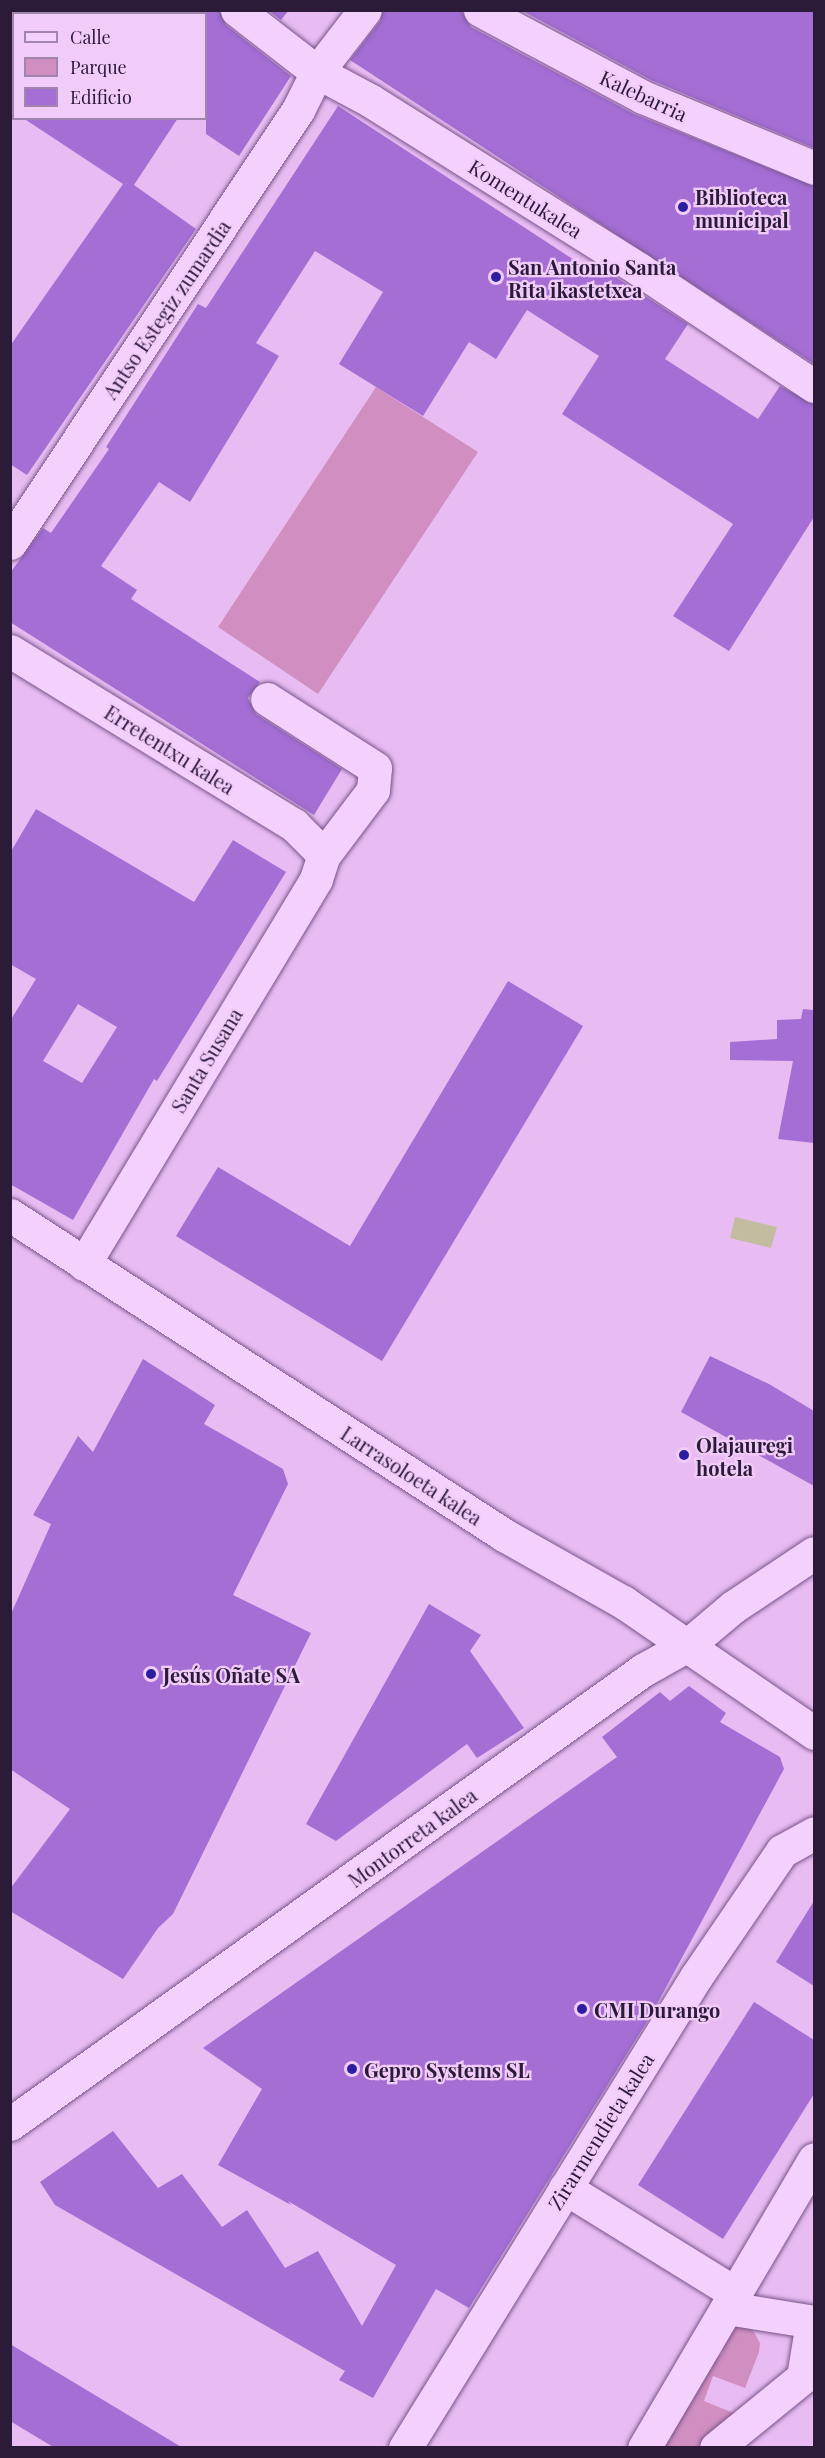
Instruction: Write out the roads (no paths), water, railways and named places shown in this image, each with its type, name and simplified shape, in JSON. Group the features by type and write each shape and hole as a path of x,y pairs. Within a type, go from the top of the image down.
{"street":[{"name":"Komentukalea","path":"237,10 317,72 371,101 640,270 814,386"},
{"name":"Antso Estegiz zumardia","path":"10,543 298,110 317,72 365,10"},
{"name":"Kalebarria","path":"480,10 644,97 814,168"},
{"name":"Erretentxu kalea","path":"10,651 294,825 324,855"},
{"name":"Santa Susana","path":"84,1264 316,879 324,855 373,790 375,768 267,699"},
{"name":"Larrasoloeta kalea","path":"10,1215 504,1535 623,1602 688,1644 814,1733"},
{"name":"Montorreta kalea","path":"10,2124 643,1670 688,1644 733,1607 814,1552"},
{"name":"Zirarmendieta kalea","path":"405,2448 696,1977 782,1851 814,1833"},
{"path":"644,2448 814,2159"},
{"path":"565,2188 731,2300 813,2322 803,2377 716,2448"}],"place":[{"name":"Biblioteca municipal","path":"683,207"},
{"name":"San Antonio Santa Rita ikastetxea","path":"496,277"},
{"name":"Olajauregi hotela","path":"684,1455"},
{"name":"Jesús Oñate SA","path":"151,1674"},
{"name":"CMI Durango","path":"582,2009"},
{"name":"Gepro Systems SL","path":"352,2069"}]}
